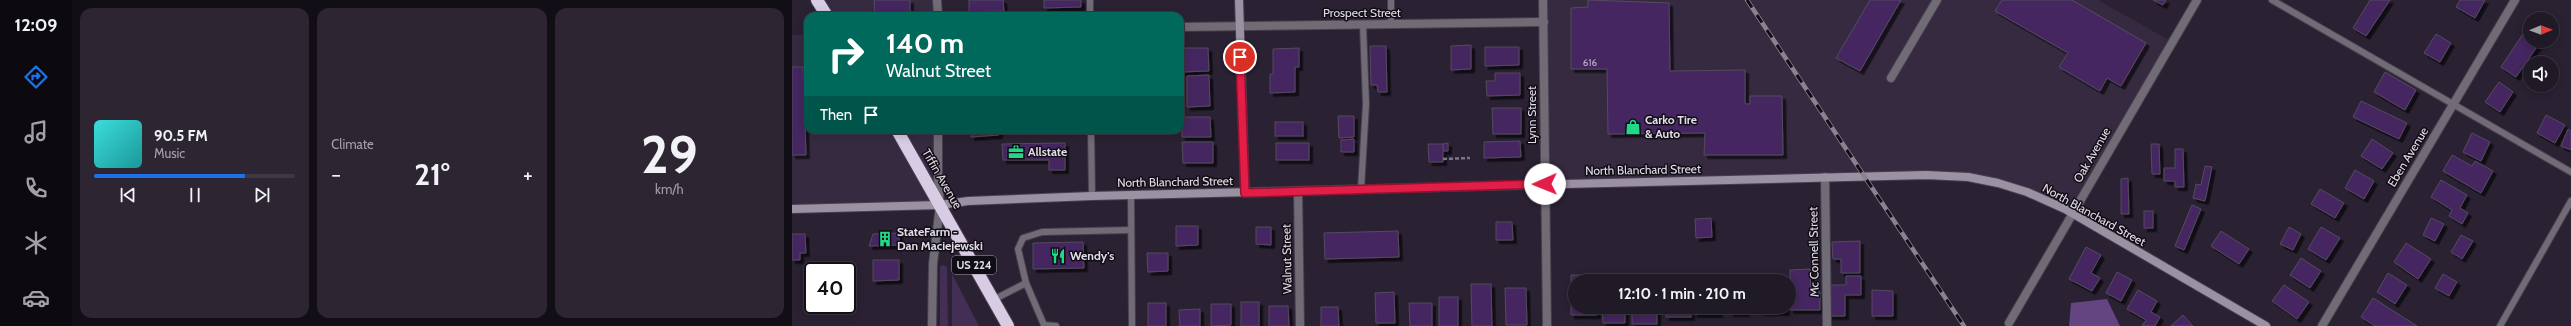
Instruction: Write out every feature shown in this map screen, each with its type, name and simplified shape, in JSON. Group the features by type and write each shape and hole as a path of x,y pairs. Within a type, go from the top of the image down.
{"highway":[{"path":"817,0 824,12"},
{"name":"Tiffin Avenue","path":"899,134 1008,326"}],"street":[{"path":"938,0 938,12"},
{"path":"1239,0 1245,193"},
{"name":"Lynn Street","path":"1543,0 1547,326"},
{"path":"1891,78 1937,0"},
{"name":"Oak Avenue","path":"2009,323 2196,0"},
{"name":"Eben Avenue","path":"2322,326 2515,0"},
{"name":"Prospect Street","path":"1184,27 1544,22"},
{"path":"932,326 934,264 940,204 938,178 938,134"},
{"name":"North Blanchard Street","path":"792,209 940,204 968,201 1092,196 1825,177 1926,175 1968,177 2027,192 2072,214 2266,326"},
{"name":"Mc Connell Street","path":"1825,177 1827,326"},
{"name":"Walnut Street","path":"1298,191 1300,326"}],"lane":[{"path":"1090,0 1090,12"},
{"path":"1391,0 1391,25"},
{"path":"2272,0 2571,172"},
{"path":"1361,189 1366,104 1363,25"},
{"path":"1091,134 1092,196"},
{"path":"1131,195 1132,326"},
{"path":"2500,326 2571,200"},
{"path":"1056,326 1044,325 1026,283 1018,249 1023,238 1042,232 1131,230"},
{"path":"993,300 1026,283"}],"path":[{"path":"1443,159 1470,158"}],"shaded area":[{"path":"817,0 937,0 938,12 824,12"},
{"path":"1543,0 2098,0 2172,42 2072,214 2027,192 1968,177 1545,184"},
{"path":"792,35 804,35 804,134 938,134 940,205 792,209"},
{"path":"943,265 947,267 948,326 940,326 940,266"},
{"path":"952,274 979,326 952,326"},
{"path":"2107,299 2120,326 2069,326 2071,303"}],"building":[{"path":"874,0 910,0 910,12 875,12"},
{"path":"969,0 1003,0 1004,11 969,12"},
{"path":"1044,0 1081,0 1081,7 1044,8"},
{"path":"1588,0 1669,3 1670,71 1745,70 1745,104 1750,104 1750,96 1782,96 1783,155 1704,155 1705,133 1608,134 1607,69 1571,69 1571,8 1588,7"},
{"path":"1870,0 1901,0 1860,71 1836,58"},
{"path":"2002,0 2072,0 2146,43 2121,86 2107,78 2100,91 2059,67 2068,53 1995,11"},
{"path":"2153,0 2166,0 2163,5"},
{"path":"2370,0 2390,0 2366,36 2353,28"},
{"path":"2460,0 2485,0 2475,18 2456,7"},
{"path":"2436,34 2451,43 2440,62 2424,53"},
{"path":"2523,34 2523,48 2536,48 2531,56 2523,56 2523,67 2516,77 2501,67"},
{"path":"1471,45 1471,69 1451,70 1451,46"},
{"path":"1370,46 1386,46 1387,92 1378,92 1377,85 1371,85"},
{"path":"1485,47 1519,47 1519,65 1485,66"},
{"path":"1184,48 1208,48 1209,71 1184,72"},
{"path":"1299,48 1299,67 1295,67 1295,92 1270,93 1270,74 1273,74 1273,49"},
{"path":"792,67 803,67 804,134 805,134 806,155 792,155"},
{"path":"2385,72 2416,90 2405,110 2374,92"},
{"path":"1495,73 1520,73 1520,95 1487,96 1486,81 1495,81"},
{"path":"1209,75 1210,106 1187,107 1187,76"},
{"path":"2499,82 2513,92 2500,112 2485,102"},
{"path":"2361,101 2407,123 2399,139 2353,117"},
{"path":"1492,108 1521,108 1521,134 1493,134"},
{"path":"2546,115 2565,125 2555,143 2537,133"},
{"path":"1338,116 1354,116 1354,137 1339,138"},
{"path":"1184,117 1210,117 1211,137 1182,137 1182,134 1184,134"},
{"path":"1275,122 1303,122 1303,136 1275,136"},
{"path":"2568,129 2571,131 2571,150 2561,146"},
{"path":"2472,133 2490,142 2481,161 2463,152"},
{"path":"971,134 999,134 999,135 971,137"},
{"path":"1354,139 1354,152 1341,152 1341,140"},
{"path":"2372,139 2393,153 2382,169 2361,156"},
{"path":"1520,141 1521,157 1484,158 1484,142"},
{"path":"1182,142 1213,142 1213,163 1183,163"},
{"path":"1065,143 1065,170 1049,170 1049,160 1003,160 1002,144"},
{"path":"1276,143 1309,143 1309,160 1276,160"},
{"path":"1448,143 1448,151 1443,151 1443,144"},
{"path":"1428,144 1443,144 1443,162 1429,162"},
{"path":"2151,144 2159,144 2160,174 2152,174"},
{"path":"2175,149 2183,149 2184,187 2175,187 2175,181 2164,181 2164,168 2175,168"},
{"path":"2452,155 2472,166 2475,161 2493,171 2481,193 2443,171"},
{"path":"2205,166 2212,167 2205,201 2193,198 2196,184 2201,185"},
{"path":"2355,170 2374,181 2364,199 2345,188"},
{"path":"2128,178 2129,214 2121,214 2121,179"},
{"path":"2441,180 2467,195 2460,208 2468,213 2462,224 2449,216 2452,210 2431,197"},
{"path":"2320,189 2344,203 2335,218 2311,204"},
{"path":"2192,205 2201,209 2184,250 2175,246"},
{"path":"2144,211 2153,211 2153,228 2144,228"},
{"path":"1711,218 1712,237 1696,238 1695,219"},
{"path":"2431,218 2444,224 2435,241 2423,235"},
{"path":"1496,222 1512,222 1513,240 1496,240"},
{"path":"1176,226 1198,226 1198,245 1176,246"},
{"path":"1256,227 1271,227 1271,245 1256,244"},
{"path":"2289,227 2301,234 2293,250 2280,244"},
{"path":"2321,227 2340,238 2326,260 2308,249"},
{"path":"1398,231 1399,257 1325,259 1324,233"},
{"path":"2221,231 2249,249 2239,264 2211,246"},
{"name":"StateFarm - Dan Maciejewski","path":"899,233 899,245 869,246 873,234"},
{"path":"792,234 805,234 806,253 800,253 800,260 792,260"},
{"path":"2461,235 2473,241 2462,259 2451,252"},
{"path":"1860,241 1860,273 1841,273 1841,259 1833,259 1832,242"},
{"name":"Wendy's","path":"1083,242 1084,268 1033,269 1033,243"},
{"path":"2406,243 2431,259 2418,279 2394,262"},
{"path":"2086,247 2101,255 2091,273 2100,278 2092,291 2069,279"},
{"path":"1147,253 1168,253 1168,271 1148,272"},
{"path":"2301,258 2321,271 2310,288 2290,275"},
{"path":"873,260 899,260 899,280 873,281"},
{"path":"1810,269 1811,292 1820,292 1820,310 1796,310 1796,274 1790,274 1790,270"},
{"path":"2117,272 2132,280 2121,301 2106,293"},
{"path":"2388,273 2407,285 2395,304 2377,292"},
{"path":"2443,274 2457,282 2449,296 2435,288"},
{"path":"1846,276 1861,276 1861,295 1845,295 1845,316 1829,316 1829,285 1846,285"},
{"path":"1471,284 1491,284 1492,326 1472,326"},
{"path":"2284,285 2309,302 2297,319 2272,301"},
{"path":"1505,288 1526,288 1527,325 1506,325"},
{"path":"1872,290 1893,291 1893,316 1872,316"},
{"path":"2138,290 2157,301 2151,312 2160,317 2155,326 2142,326 2146,320 2127,309"},
{"path":"1394,292 1395,323 1376,323 1375,293"},
{"path":"1439,297 1458,297 1458,326 1439,326"},
{"path":"2373,298 2417,326 2375,326 2361,317"},
{"path":"1241,302 1259,302 1259,326 1241,326"},
{"path":"1148,303 1166,303 1166,326 1148,326"},
{"path":"1409,303 1432,303 1432,326 1410,326"},
{"path":"1211,304 1231,304 1231,325 1211,326"},
{"path":"1269,306 1288,306 1289,326 1269,326"},
{"path":"1321,307 1338,307 1339,326 1321,326"},
{"path":"1200,309 1200,326 1180,326 1179,310"},
{"path":"1571,314 1597,314 1597,315"},
{"path":"1602,314 1625,314 1625,323 1603,323"},
{"path":"1632,314 1657,314 1657,324 1632,324"},
{"path":"1666,314 1691,314 1691,317 1666,317"},
{"path":"2183,315 2193,326 2171,326"}],"railway":[{"path":"1747,0 1964,326"}],"place":[{"name":"Carko Tire & Auto","path":"1633,127"},
{"name":"Allstate","path":"1016,152"},
{"name":"StateFarm - Dan Maciejewski","path":"885,239"},
{"name":"Wendy's","path":"1058,256"}],"route":[{"path":"1240,57 1245,193 1545,184"}]}
